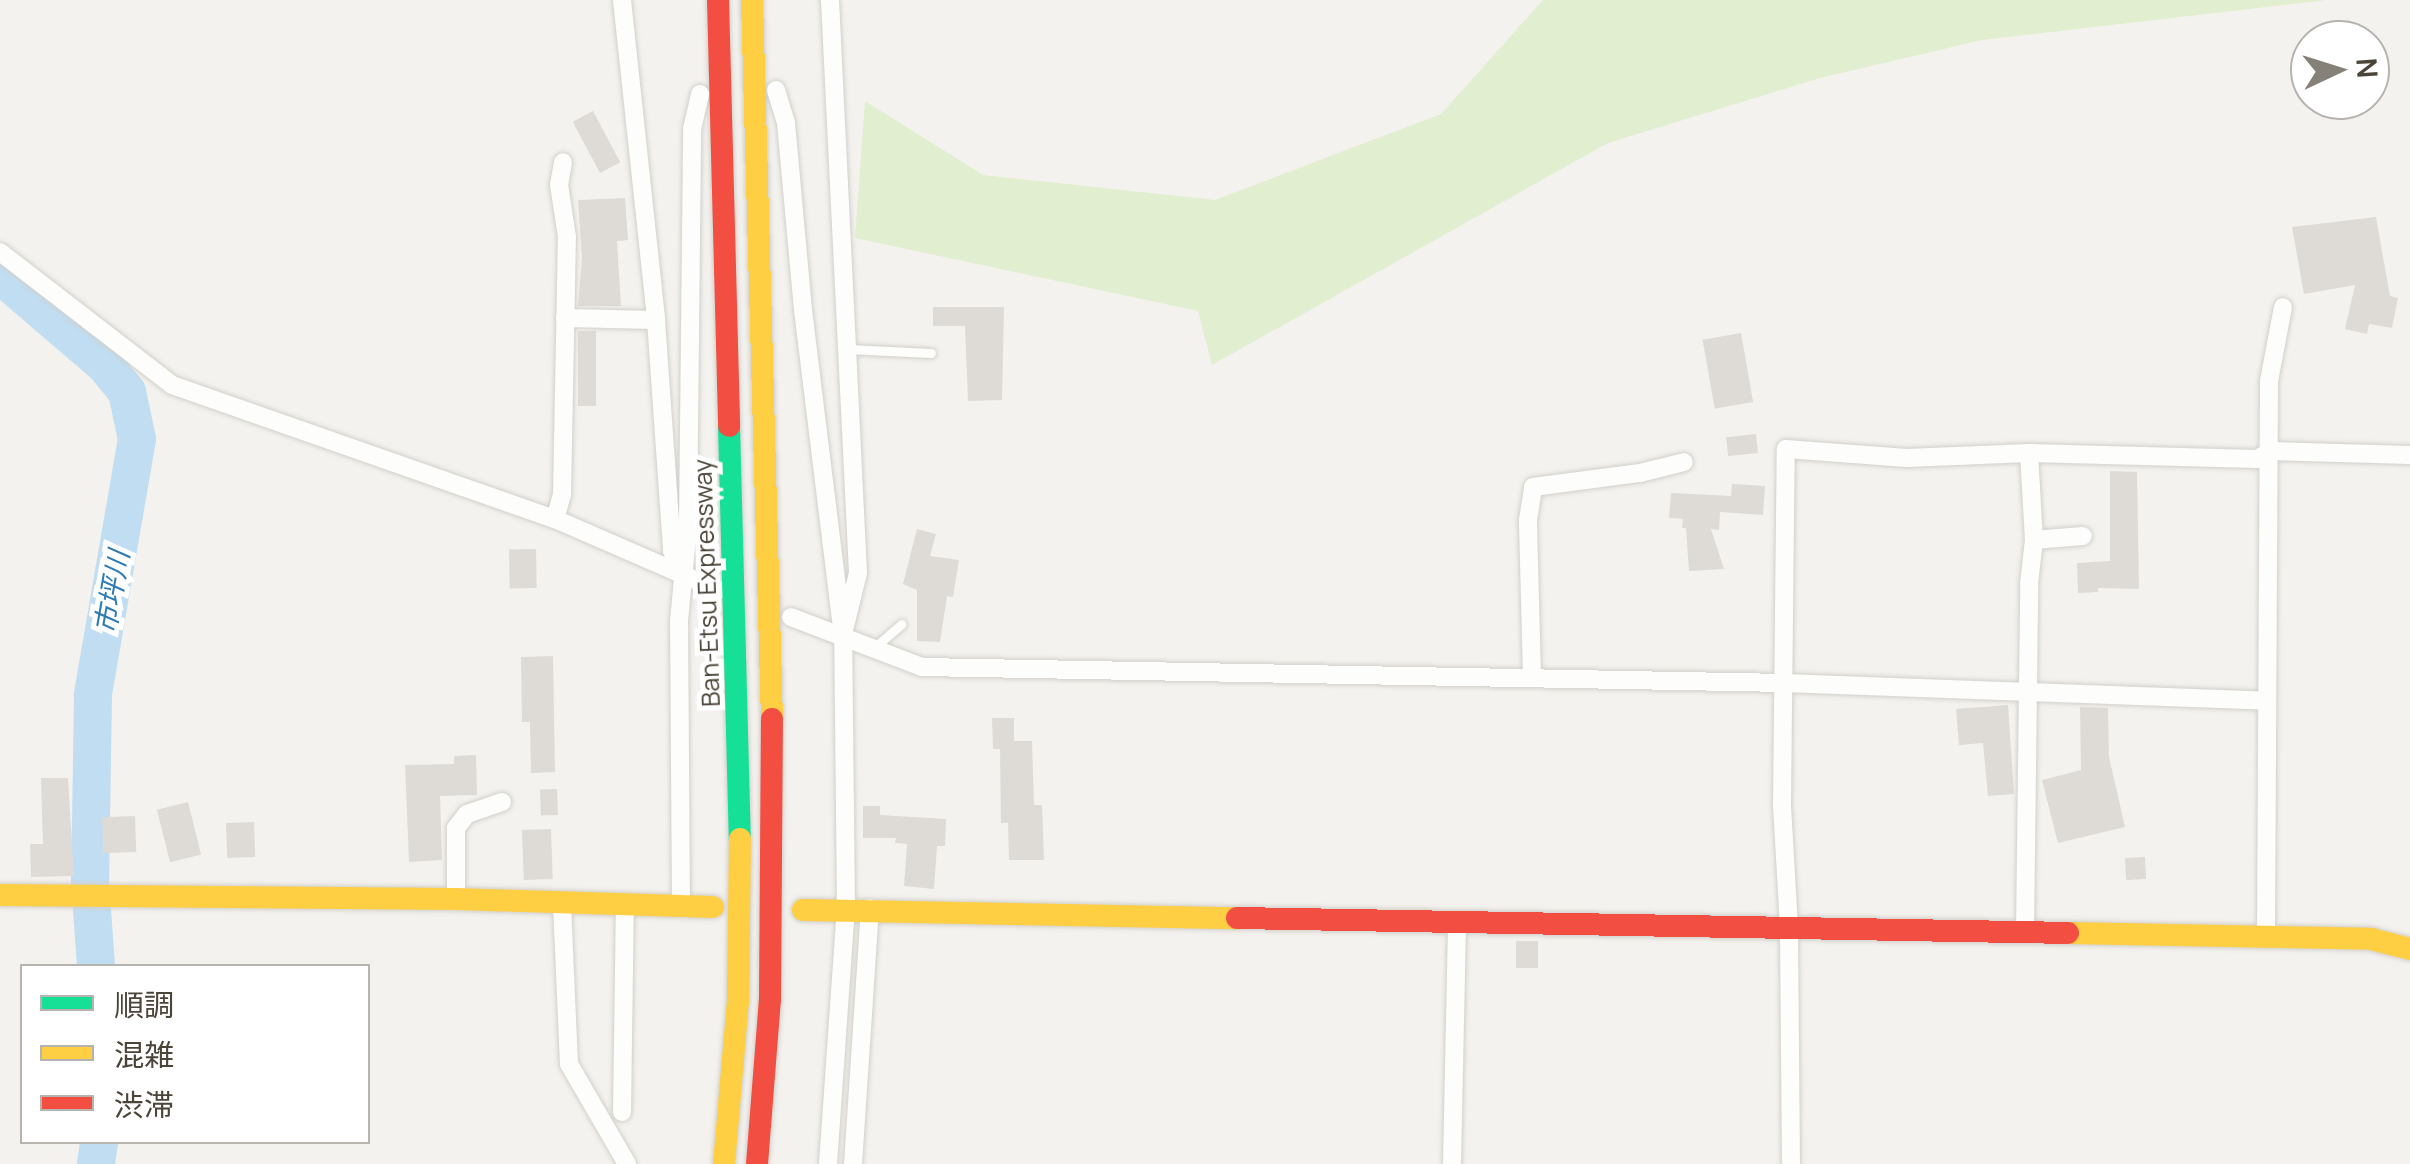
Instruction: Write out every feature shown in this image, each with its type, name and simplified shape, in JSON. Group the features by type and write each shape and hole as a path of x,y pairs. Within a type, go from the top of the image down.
{"main road":[{"name":"Ban-Etsu Expressway","path":"718,0 741,858 738,1002 724,1164"},
{"path":"752,0 773,823 770,999 757,1164"},
{"path":"0,895 456,899 713,907"},
{"path":"803,910 2371,939 2410,949"}],"street":[{"path":"622,0 656,320 672,551 686,578"},
{"path":"830,0 858,573 843,634"},
{"path":"776,90 786,123 803,310 843,634 858,909 853,1164"},
{"path":"680,906 679,622 686,578 692,129 700,94"},
{"path":"555,519 562,494 567,237 559,185 563,162"},
{"path":"0,252 172,385 555,519 718,590"},
{"path":"2266,937 2270,381 2282,308"},
{"path":"565,318 656,320"},
{"path":"1791,1164 1789,927 1782,805 1786,448 1906,458 2029,453 2257,459 2271,451 2410,454"},
{"path":"2026,932 2034,540 2029,453"},
{"path":"1532,677 1528,520 1533,488 1684,462"},
{"path":"2034,540 2083,536"},
{"path":"791,617 922,667 1786,683 2266,701"},
{"path":"456,899 456,828 467,814 502,802"},
{"path":"562,904 569,1064 627,1164"},
{"path":"622,1112 625,905"},
{"path":"828,1164 858,909"},
{"path":"1452,1164 1457,920"}],"lane":[{"path":"847,349 931,353"},
{"path":"875,647 901,624"}],"green space":[{"path":"1543,0 2327,0 1982,40 1820,78 1608,143 1212,365 1198,311 855,238 865,101 983,175 1215,200 1441,114"}],"building":[{"path":"593,111 620,162 600,173 573,122"},
{"path":"625,198 628,240 617,241 621,306 578,306 582,258 578,200"},
{"path":"2376,217 2390,296 2398,298 2392,328 2369,324 2367,334 2345,329 2355,285 2304,294 2292,227"},
{"path":"933,307 1004,307 1002,400 968,401 965,326 933,326"},
{"path":"578,331 596,331 596,406 578,406"},
{"path":"1741,333 1753,402 1715,409 1703,340"},
{"path":"1756,434 1758,453 1728,456 1726,437"},
{"path":"2110,471 2137,472 2139,589 2098,588 2098,592 2078,593 2077,563 2110,561"},
{"path":"1732,484 1765,486 1763,515 1720,512 1719,530 1711,529 1724,569 1689,571 1683,519 1669,518 1671,493 1731,496"},
{"path":"917,529 936,534 930,556 959,560 953,597 947,596 940,642 917,641 917,590 903,584"},
{"path":"509,549 536,549 537,588 510,588"},
{"path":"553,656 555,772 531,773 530,722 522,722 521,657"},
{"path":"2008,705 2014,794 1988,796 1983,743 1959,745 1956,709"},
{"path":"2080,707 2108,708 2109,757 2125,827 2058,843 2042,780 2081,770"},
{"path":"992,718 1014,718 1014,741 1032,741 1034,805 1042,805 1044,860 1009,860 1008,823 1001,823 1000,749 993,749"},
{"path":"476,755 477,795 440,796 442,860 409,862 405,765 454,764 454,756"},
{"path":"41,778 68,778 74,876 31,877 30,844 43,844"},
{"path":"557,789 558,815 541,816 540,790"},
{"path":"188,802 201,854 170,862 157,810"},
{"path":"863,806 880,806 880,815 946,819 945,846 937,846 934,889 904,886 907,844 895,843 896,838 863,838"},
{"path":"135,816 136,852 103,853 102,817"},
{"path":"254,822 255,857 227,858 226,823"},
{"path":"551,829 553,879 524,880 522,830"},
{"path":"2145,857 2146,879 2126,880 2125,858"},
{"path":"1516,941 1538,941 1538,968 1516,968"}],"waterway":[{"name":"市坪川","path":"0,275 106,366 127,392 137,439 93,695 90,882 96,964"},
{"name":"市坪川","path":"96,1164 99,1144"}],"traffic: fast":[{"path":"729,426 740,839"}],"traffic: slow":[{"path":"752,0 772,719"},
{"path":"724,1164 738,1002 740,839"},
{"path":"0,895 456,899 713,907"},
{"path":"803,910 1237,918"},
{"path":"2068,933 2371,939 2410,949"}],"traffic: jam":[{"path":"718,0 729,426"},
{"path":"757,1164 770,999 772,719"},
{"path":"1237,918 2068,933"}]}
